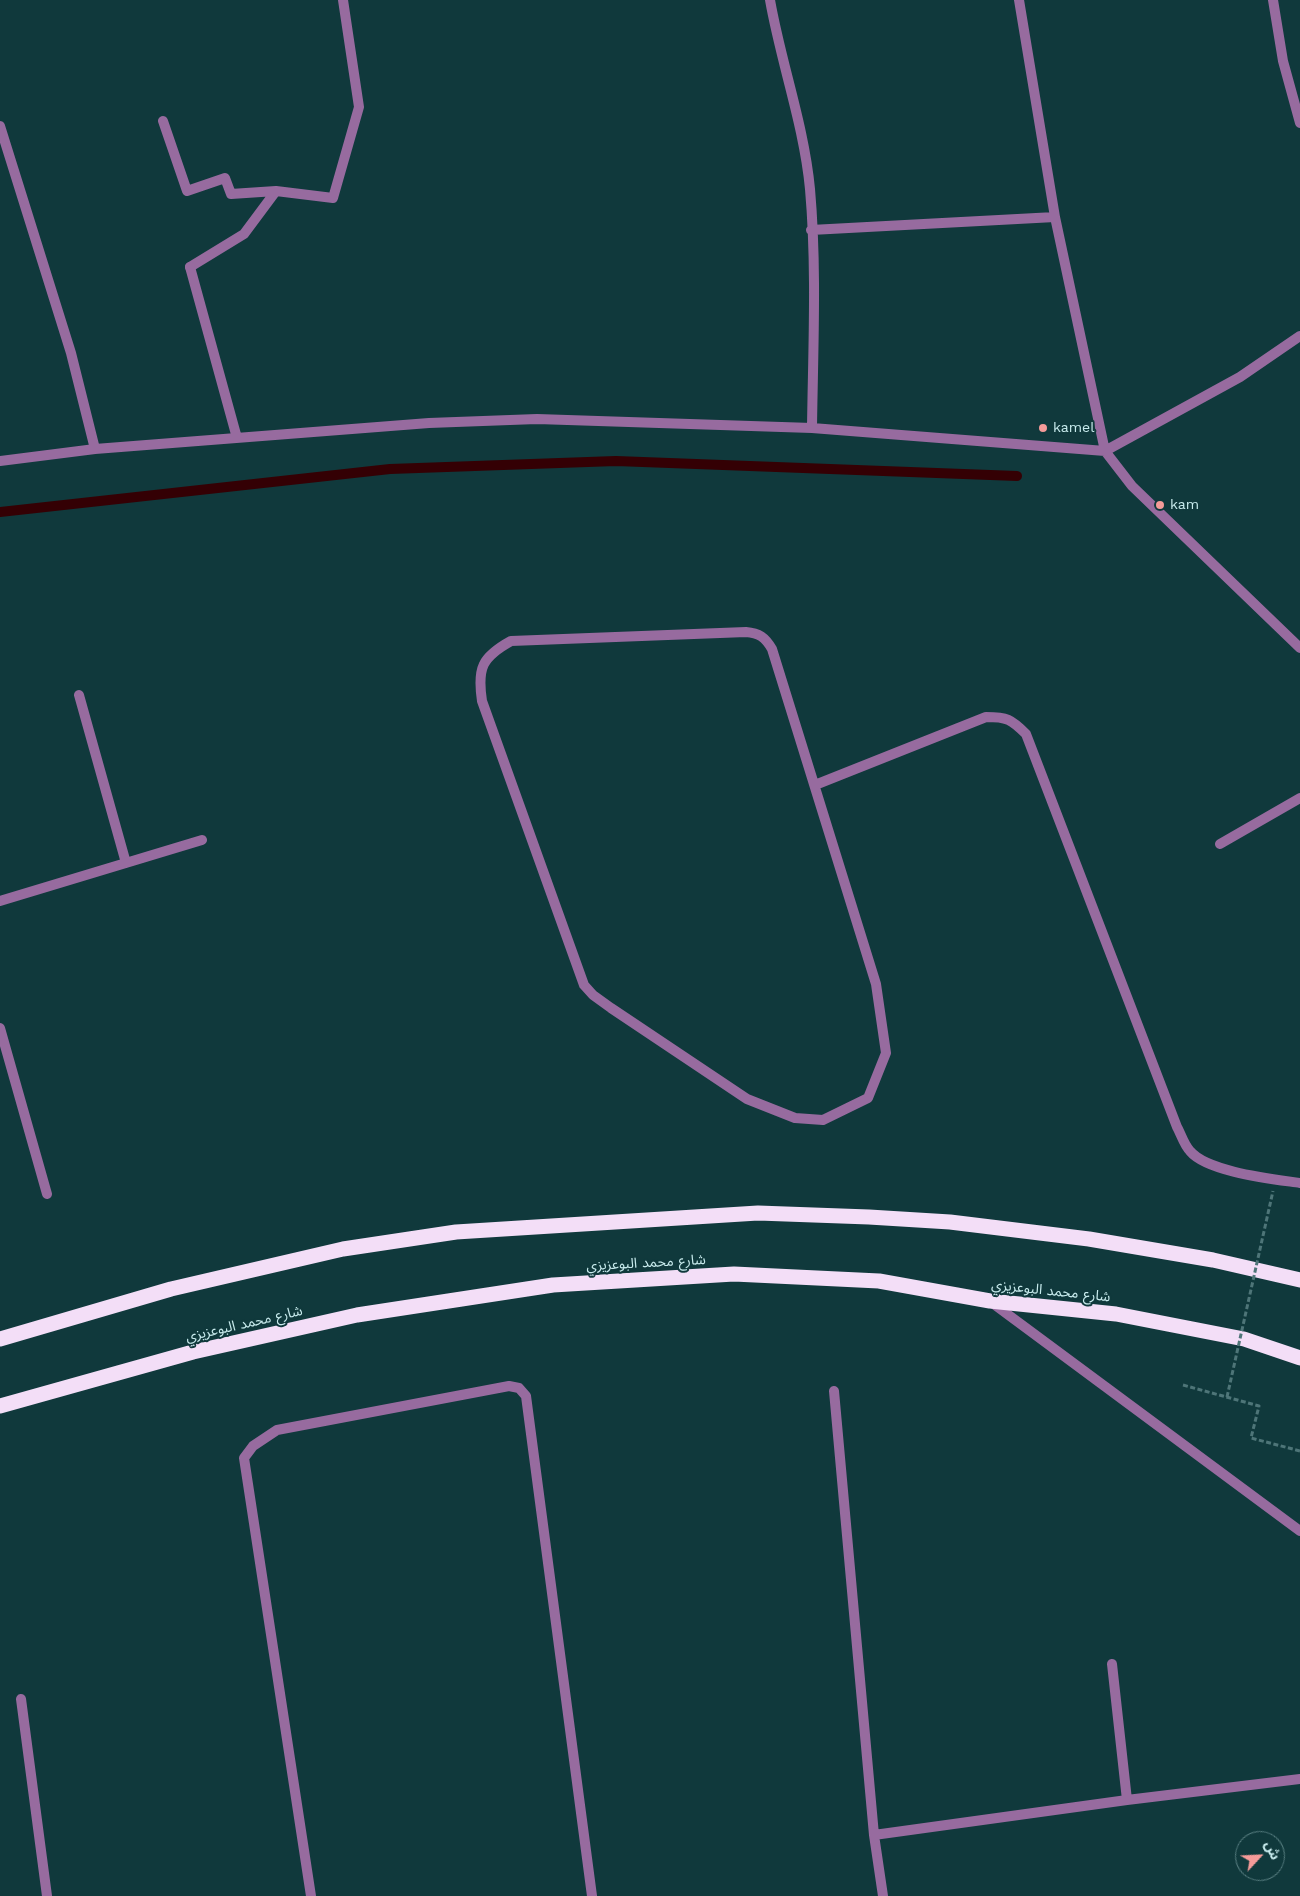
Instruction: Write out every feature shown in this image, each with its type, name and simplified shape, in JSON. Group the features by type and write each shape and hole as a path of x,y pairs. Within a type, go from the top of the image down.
{"highway":[{"path":"0,1339 171,1290 343,1249 456,1232 758,1213 950,1222 1079,1238 1213,1260 1300,1280"},
{"name":"شارع محمد البوعزيزي","path":"0,1406 193,1352 357,1315 553,1285 734,1274 879,1281 990,1301 1116,1314 1244,1339 1300,1358"}],"street":[{"path":"163,121 187,191 225,178 231,194 276,191 333,198 359,107 342,0"},
{"path":"770,0 801,137 810,188 814,309 812,428"},
{"path":"1019,0 1055,217 1105,451 1132,486 1300,648"},
{"path":"1273,0 1283,62 1300,123"},
{"path":"0,126 71,353 94,449"},
{"path":"237,438 190,267 244,234 276,191"},
{"path":"811,230 1055,217"},
{"path":"0,461 94,449 429,423 537,419 812,428 1105,451 1240,376 1300,336"},
{"path":"757,633 766,639 772,649 815,785 876,984 886,1053 868,1098 823,1120 794,1118 747,1099 611,1008 593,995 584,985 482,701 480,686 482,667 493,651 511,641 757,633"},
{"path":"79,695 126,863"},
{"path":"815,785 986,718 1005,717 1015,722 1026,734 1177,1127 1189,1151 1199,1159 1215,1167 1300,1184"},
{"path":"1220,844 1300,798"},
{"path":"0,900 202,840"},
{"path":"0,1028 47,1194"},
{"path":"990,1301 1300,1531"},
{"path":"311,1896 244,1458 253,1446 277,1430 509,1386 519,1388 526,1396 592,1896"},
{"path":"834,1391 874,1835 883,1896"},
{"path":"1112,1664 1127,1800"},
{"path":"20,1699 47,1896"},
{"path":"874,1835 1127,1800 1300,1779"}],"path":[{"path":"1227,1397 1273,1191"},
{"path":"1183,1384 1259,1406 1251,1438 1300,1452"}],"waterway":[{"path":"0,512 390,469 616,461 1017,476"}],"place":[{"name":"kamel","path":"1043,428"},
{"name":"kam","path":"1160,505"}]}
